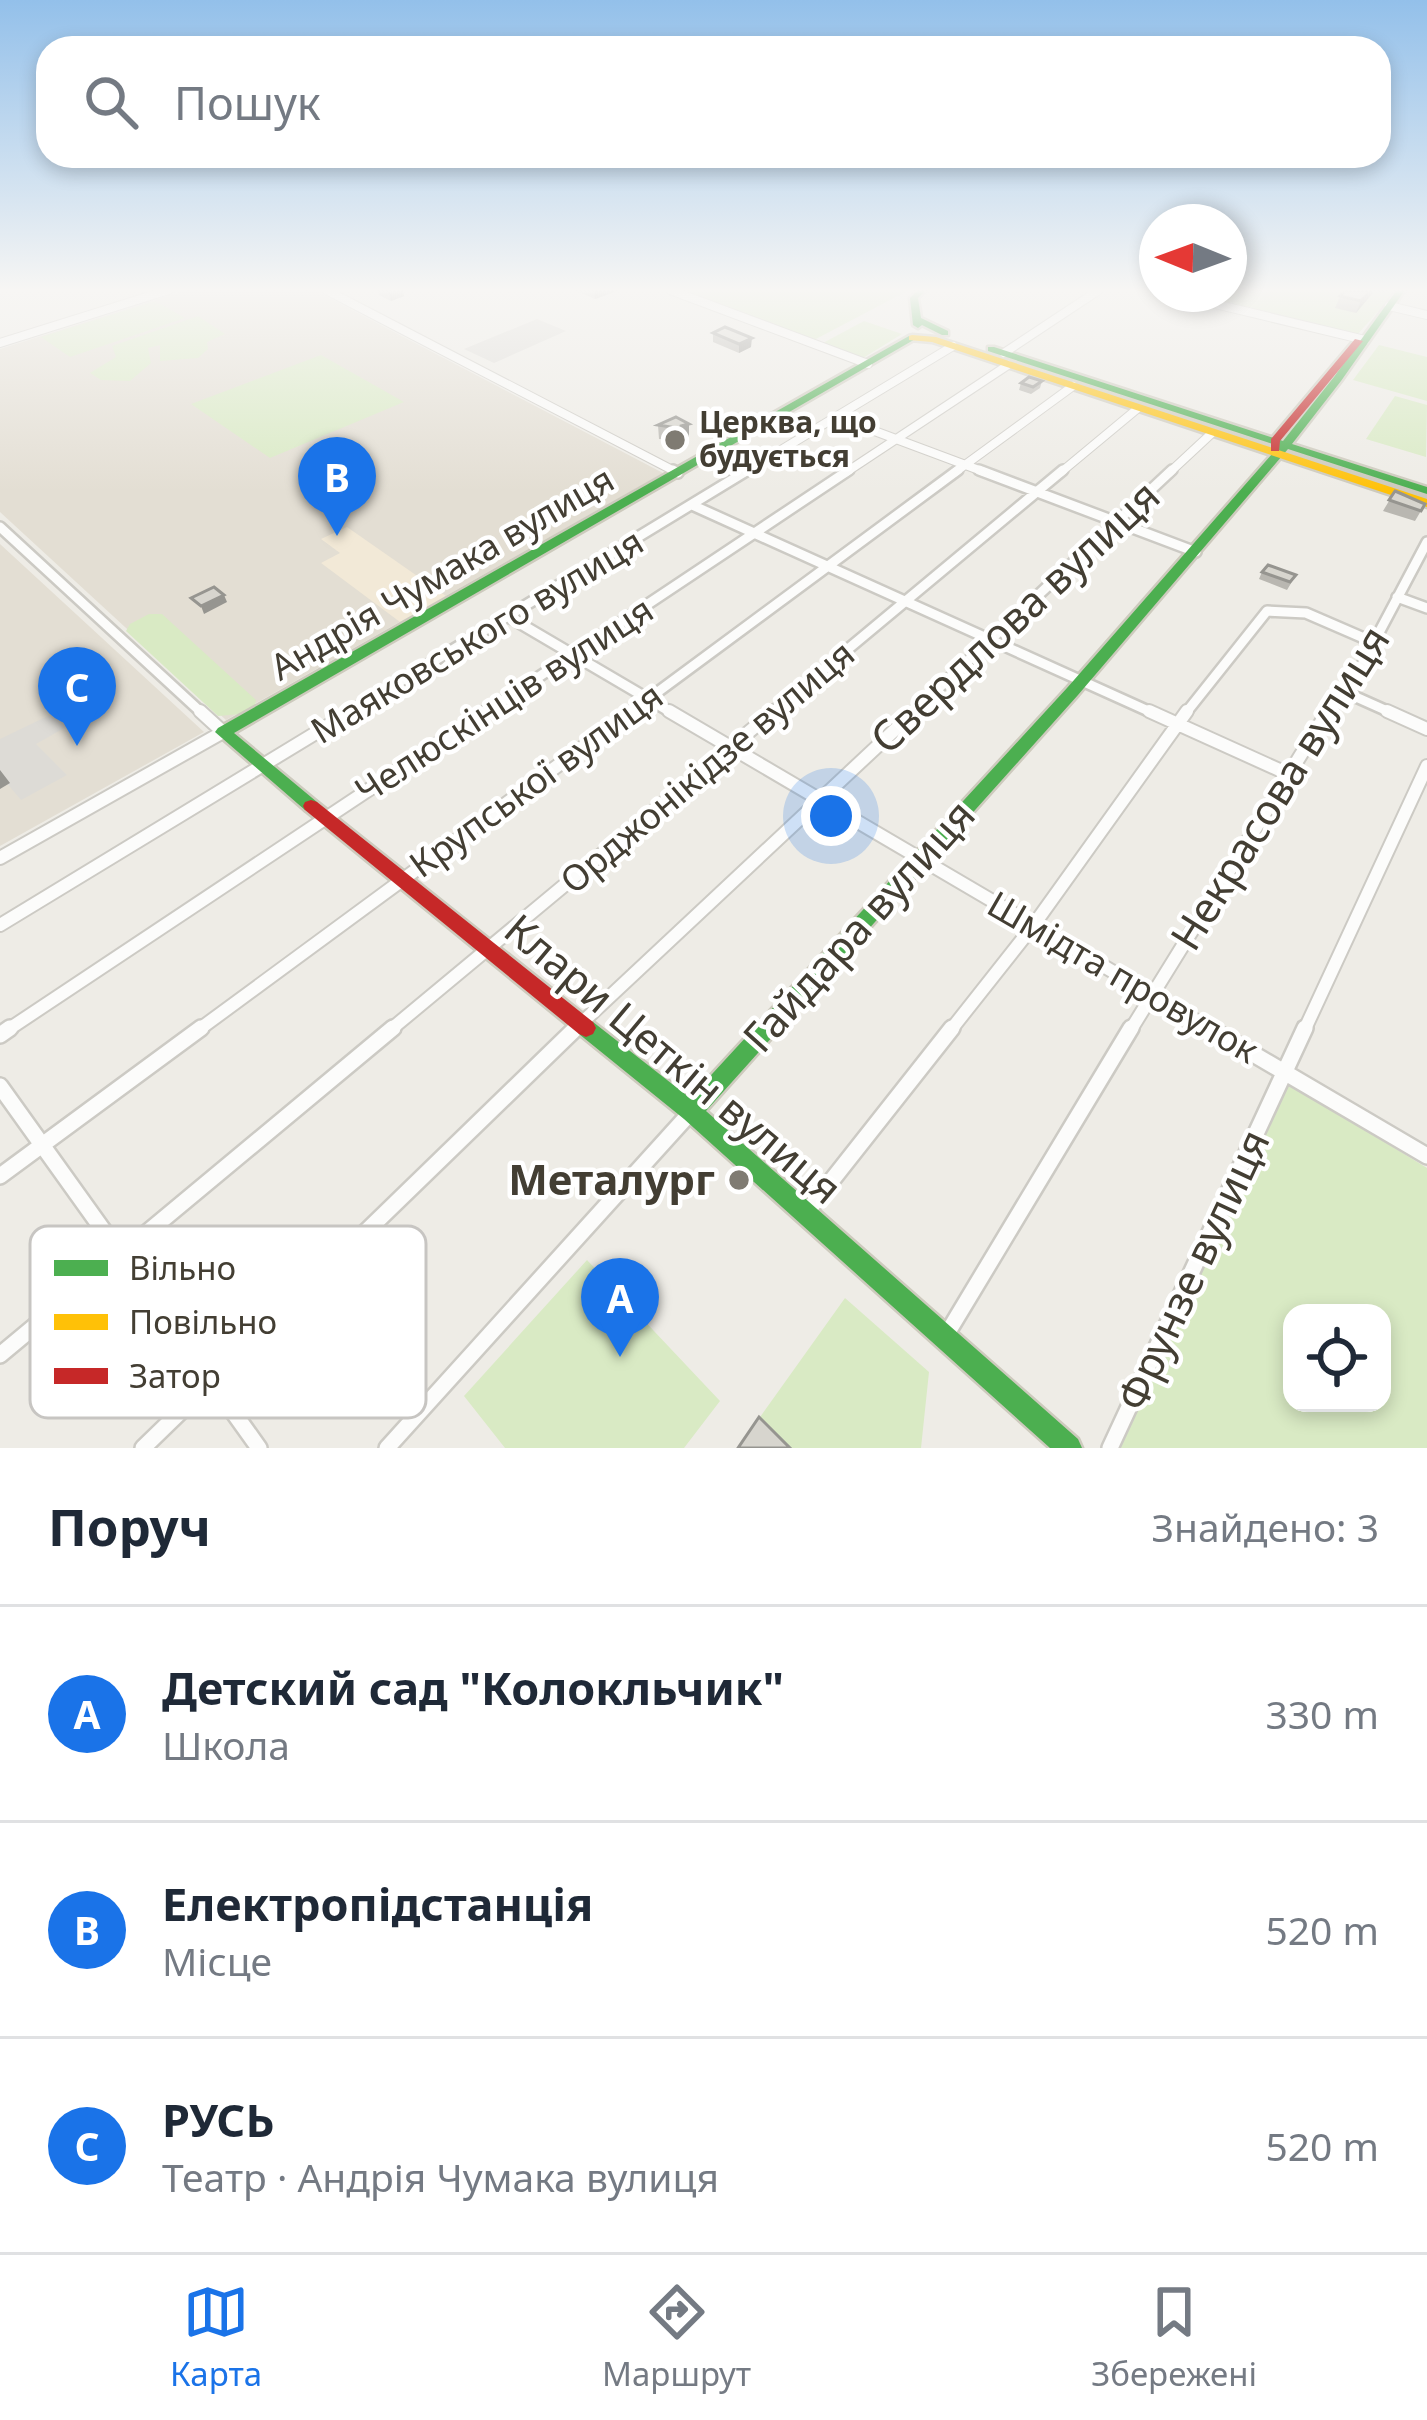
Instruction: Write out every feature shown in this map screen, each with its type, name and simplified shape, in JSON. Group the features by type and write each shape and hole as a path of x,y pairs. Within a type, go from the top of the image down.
{"street":[{"path":"456,358 677,473"},
{"path":"851,358 868,364"},
{"name":"Андрія Чумака вулиця","path":"0,858 877,358"},
{"name":"Маяковського вулиця","path":"0,925 934,358"},
{"path":"1000,358 1427,491"},
{"path":"1003,358 1137,409 1212,433 1281,447 1427,503"},
{"name":"Гайдара вулиця","path":"426,1404 1082,682 1196,553 1356,358"},
{"name":"Челюскінців вулиця","path":"0,1035 898,439 1006,359"},
{"name":"Крупської вулиця","path":"0,1175 1072,386"},
{"name":"Орджонікідзе вулиця","path":"153,1226 1137,409"},
{"path":"837,417 1196,553"},
{"name":"Свердлова вулиця","path":"372,1226 582,1022 1212,433"},
{"path":"692,506 1286,773"},
{"path":"0,527 223,733"},
{"name":"Некрасова вулиця","path":"943,1340 1286,773 1329,709 1347,693 1427,542"},
{"path":"1397,597 1427,608"},
{"path":"803,1216 1033,926 1177,724 1269,608 1294,610 1373,642"},
{"name":"Шмідта провулок","path":"508,617 1427,1156"},
{"path":"1347,693 1427,729"},
{"name":"Клари Цеткін вулиця","path":"223,733 400,881 691,1112 1070,1448"},
{"name":"Фрунзе вулиця","path":"1110,1448 1427,766"},
{"path":"0,1086 100,1226"},
{"name":"Орджонікідзе вулиця","path":"0,1355 30,1330"},
{"name":"Свердлова вулиця","path":"142,1448 174,1418"},
{"path":"238,1418 260,1448"},
{"name":"Гайдара вулиця","path":"386,1448 413,1418"}],"shaded area":[{"path":"0,358 443,358 663,473 226,720 0,512"},
{"path":"347,527 446,596 400,622 321,563 340,553 321,539"},
{"path":"0,544 204,732 0,846"},
{"path":"52,714 63,714 73,723 36,744 67,775 21,800 0,775 0,739"}],"green space":[{"path":"115,358 150,358 151,363 130,381 101,380 90,373"},
{"path":"314,358 326,358 404,402 270,458 191,404"},
{"path":"1370,358 1427,358 1427,401 1353,380"},
{"path":"1395,396 1427,405 1426,457 1366,439"},
{"path":"149,614 162,614 256,700 255,705 241,714 218,716 126,631"},
{"path":"1287,1082 1427,1168 1427,1448 1115,1448"},
{"path":"587,1260 720,1401 684,1448 505,1448 464,1396"},
{"path":"845,1298 929,1372 921,1448 738,1448"}],"building":[{"path":"1029,377 1042,381 1033,387 1021,383"},
{"path":"676,417 689,424 681,426 680,434 672,435 671,427 658,425"},
{"path":"1395,491 1425,504 1421,511 1389,500"},
{"path":"1268,565 1296,575 1290,582 1262,572"},
{"path":"214,587 224,595 201,606 191,598"},
{"path":"759,1417 790,1448 738,1448"}],"traffic: fast":[{"path":"311,806 223,732 878,358"},
{"path":"1017,358 1427,491"},
{"path":"691,1112 1019,752 1304,423 1353,358"},
{"path":"586,1028 691,1112 1069,1448"}],"traffic: slow":[{"path":"989,358 1427,503"}],"traffic: jam":[{"path":"1275,449 1275,441 1344,358"},
{"path":"311,806 586,1028"}],"place":[{"name":"Церква, що будується","path":"675,440"},
{"name":"Електропідстанція","path":"337,536"},
{"name":"РУСЬ","path":"77,746"},
{"name":"Металург","path":"739,1180"},
{"name":"Детский сад \"Колокльчик\"","path":"620,1357"}]}
